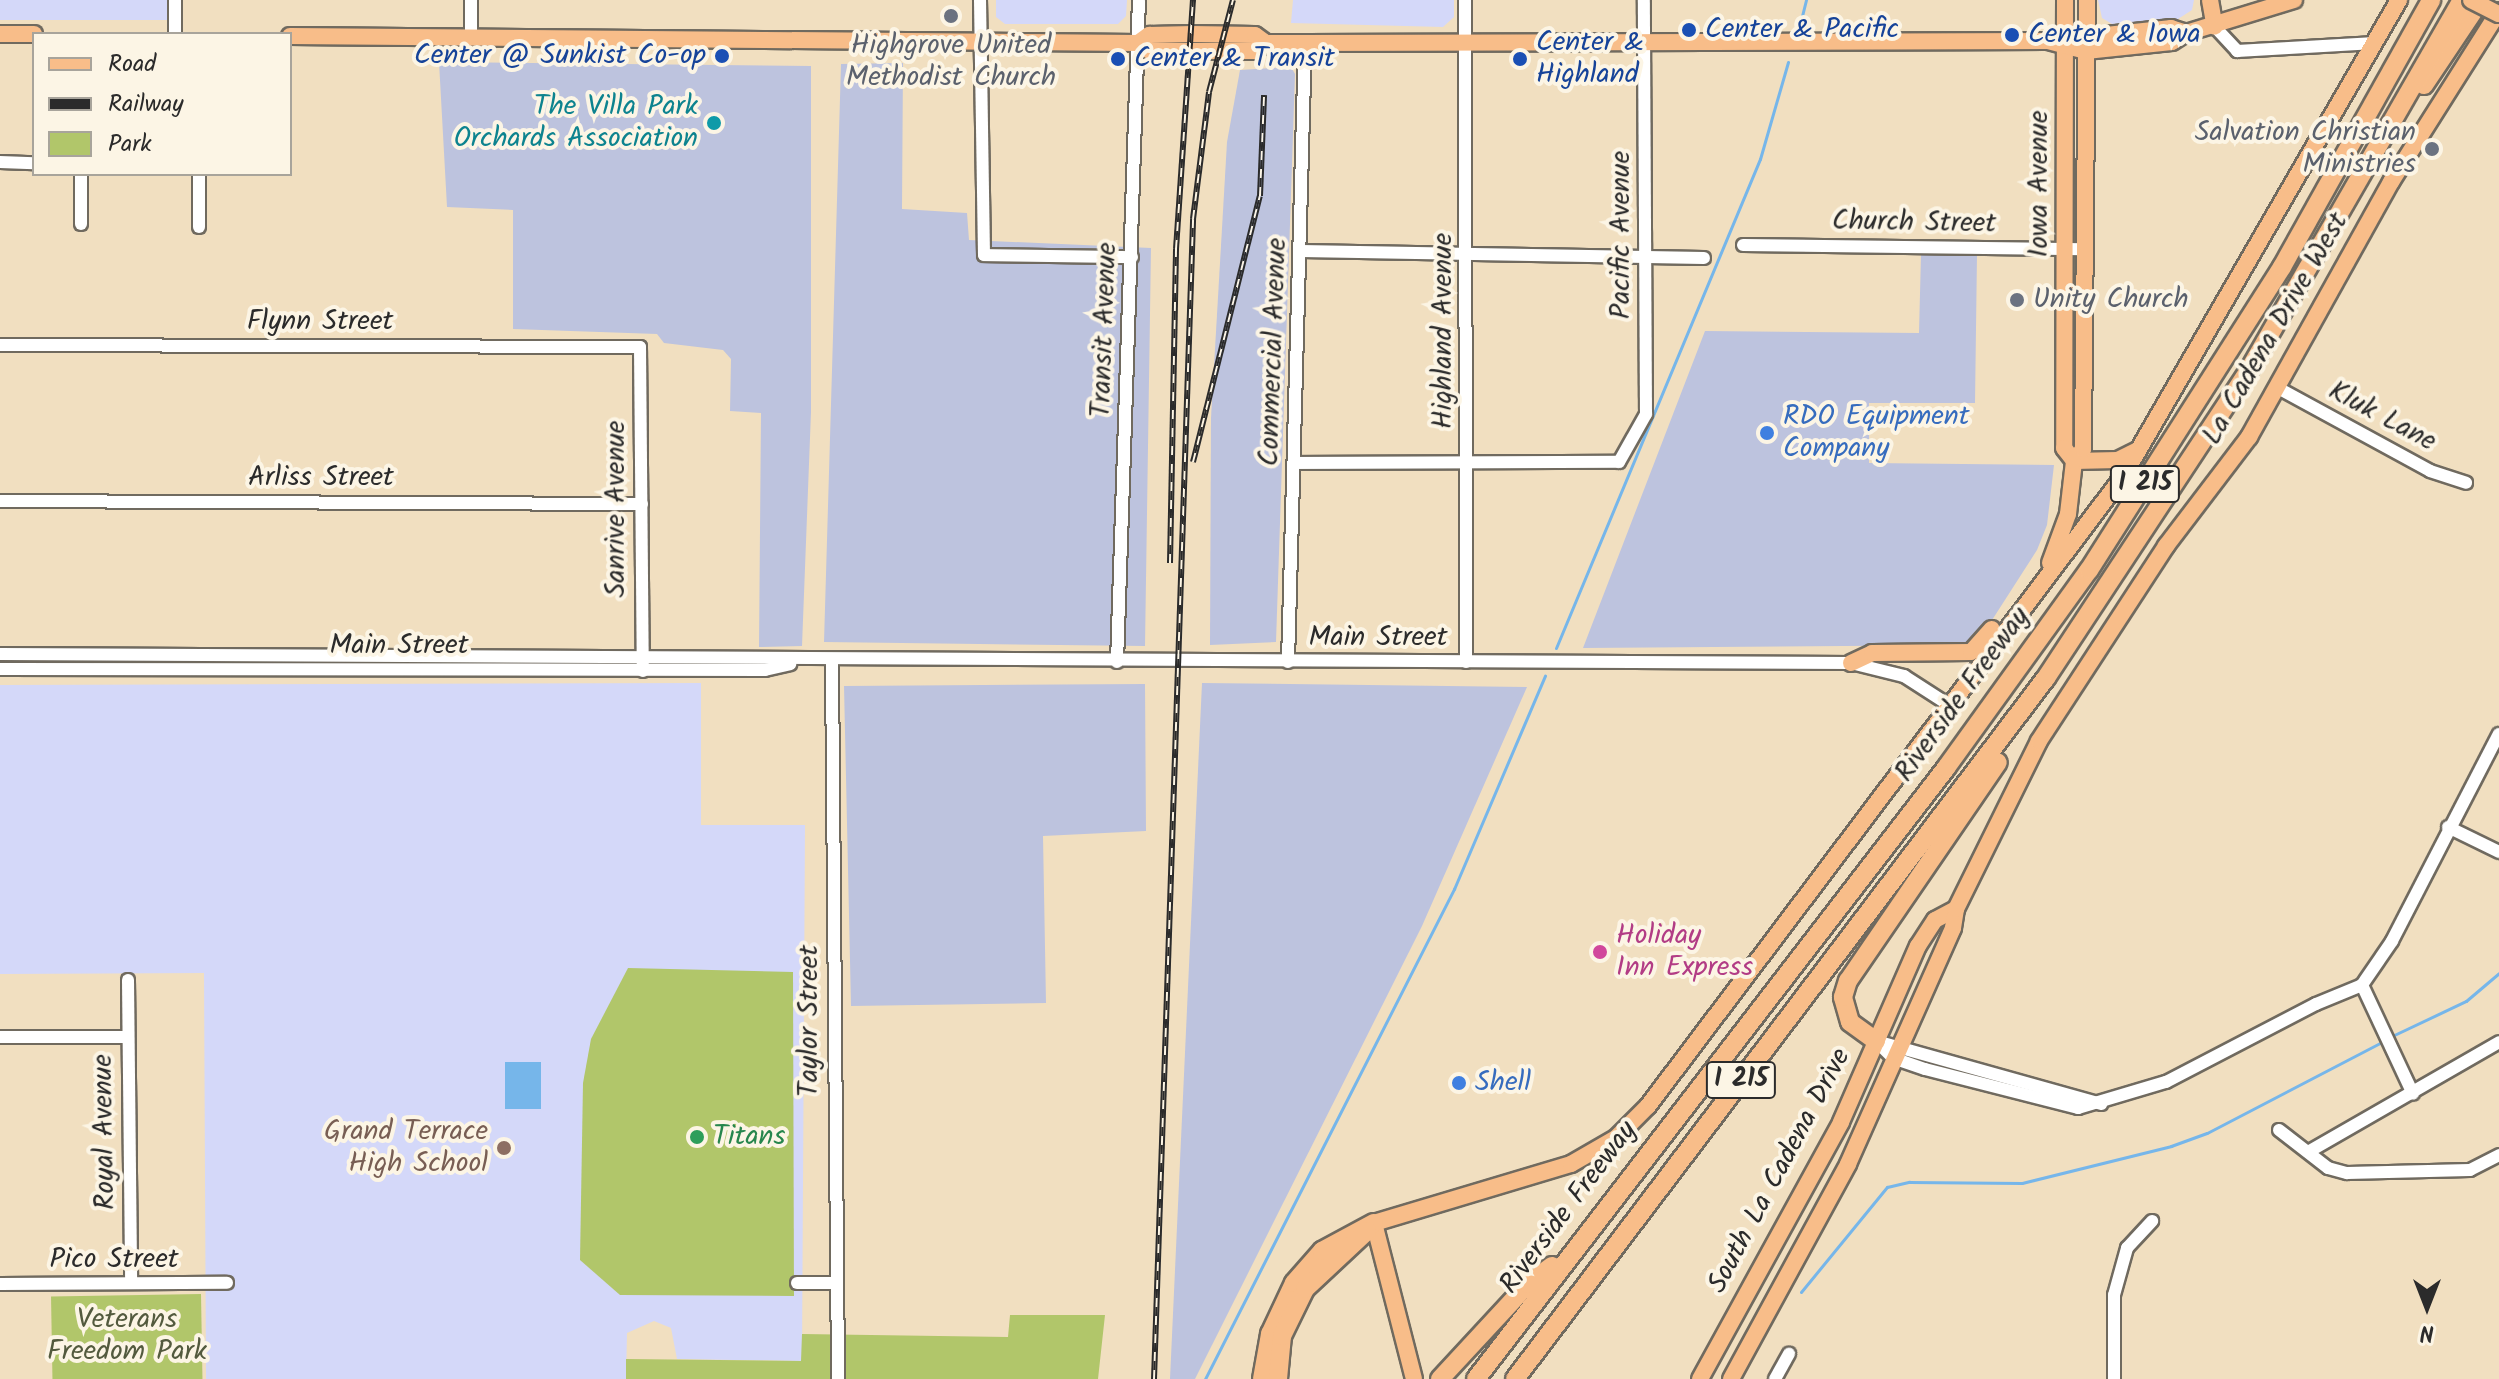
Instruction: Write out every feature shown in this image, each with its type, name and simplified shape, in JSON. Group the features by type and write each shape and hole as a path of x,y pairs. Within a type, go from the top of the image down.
{"highway":[{"name":"Riverside Freeway","path":"1476,1379 1567,1255 1946,768 2089,570 2282,267 2431,0"},
{"name":"Riverside Freeway","path":"1515,1379 2046,678 2248,372 2404,107 2462,0"},
{"path":"2404,107 2439,68 2481,0"},
{"path":"1876,1041 1850,1022 1843,997 1848,981 2034,709 2046,678"},
{"path":"1262,1379 1270,1334 1294,1283 1322,1251 1374,1223"},
{"path":"1278,1379 1282,1336 1305,1289 1374,1223"},
{"path":"1440,1379 1528,1284 1567,1255"}],"main road":[{"name":"Iowa Avenue","path":"2065,0 2067,248 2064,448 2074,461"},
{"name":"Iowa Avenue","path":"2043,579 2068,514 2074,461 2083,449 2087,0"},
{"path":"2210,0 2215,27"},
{"path":"2250,0 2289,2"},
{"path":"1414,1379 1374,1223 1571,1164 1634,1122 2043,579 2078,540 2139,449 2399,0"},
{"path":"2471,0 2499,12"},
{"path":"292,36 1138,43 1150,51 1255,51 1266,43 1643,42 2065,44 2086,51 2172,42 2186,33 2215,27 2289,2"},
{"name":"La Cadena Drive West","path":"2085,666 2249,437 2391,182 2499,12"},
{"path":"2065,44 2087,34 2171,28 2186,33"},
{"path":"0,34 32,34"},
{"path":"2074,461 2118,460 2139,449"},
{"path":"1851,663 1872,653 1971,652 2005,612 2027,600"},
{"name":"South La Cadena Drive","path":"1731,1379 1848,1164 1953,928 1956,909 2039,741 2085,666"},
{"name":"South La Cadena Drive","path":"1700,1379 1821,1161 1918,946 1935,920 1956,909"}],"street":[{"path":"175,0 175,32"},
{"path":"471,0 471,38"},
{"path":"980,0 984,255 1132,257"},
{"name":"Transit Avenue","path":"1117,662 1139,0"},
{"name":"Highland Avenue","path":"1465,0 1469,462 1466,662"},
{"name":"Pacific Avenue","path":"1469,462 1619,462 1646,414 1644,0"},
{"path":"2215,27 2237,51 2375,43"},
{"name":"Commercial Avenue","path":"1288,662 1305,43"},
{"path":"0,162 32,163"},
{"path":"81,176 81,224"},
{"path":"199,176 199,227"},
{"name":"Church Street","path":"1743,245 2085,249"},
{"path":"1301,251 1704,258"},
{"name":"Flynn Street","path":"0,345 640,347"},
{"name":"Sanrive Avenue","path":"640,347 643,671"},
{"name":"Kluk Lane","path":"2278,388 2430,471 2466,483"},
{"path":"1295,463 1469,462"},
{"name":"Arliss Street","path":"0,501 642,504"},
{"name":"Main Street","path":"0,654 643,656 797,662 1851,663 1904,676 1949,705"},
{"name":"Main Street","path":"0,669 765,670 797,662"},
{"name":"Taylor Street","path":"832,662 838,1379"},
{"path":"1876,1041 1896,1051 2078,1108 2101,1104 2166,1082 2316,1004 2362,985 2392,941 2448,827 2494,753 2499,734"},
{"path":"2448,827 2499,852"},
{"name":"Royal Avenue","path":"128,980 131,1283"},
{"path":"2362,985 2413,1094"},
{"path":"0,1037 128,1037"},
{"path":"2308,1152 2499,1042"},
{"path":"2279,1130 2328,1168 2376,1176 2470,1170 2499,1155"},
{"path":"2114,1379 2114,1295 2127,1248 2152,1221"},
{"name":"Pico Street","path":"0,1284 227,1283"},
{"path":"797,1283 835,1283"},
{"path":"1775,1379 1789,1354"}],"shaded area":[{"path":"0,0 167,0 167,20 0,20"},
{"path":"996,0 1127,0 1126,16 1118,24 1005,24 996,17"},
{"path":"1293,0 1454,0 1454,17 1443,27 1291,23"},
{"path":"2098,0 2194,0 2192,10 2178,19 2112,24 2102,18"},
{"path":"439,62 811,66 811,412 802,646 759,647 761,413 730,411 731,359 723,350 664,343 657,334 513,329 513,210 447,207"},
{"path":"903,63 902,209 967,213 969,240 1151,248 1145,646 824,642 841,64"},
{"path":"1291,67 1295,74 1276,642 1210,645 1211,418 1227,142 1240,70"},
{"name":"RDO Equipment Company","path":"1921,254 1977,255 1975,403 1869,403 1869,463 2054,465 2047,525 2037,550 1976,645 1583,648 1705,331 1919,333"},
{"name":"Grand Terrace High School","path":"701,683 701,825 805,825 802,1361 677,1359 671,1328 654,1321 627,1333 626,1379 206,1379 204,973 0,974 0,685"},
{"path":"1202,683 1527,687 1422,926 1195,1379 1170,1379"},
{"path":"1145,684 1146,831 1043,836 1046,1003 851,1006 844,686"}],"green space":[{"path":"628,968 793,972 794,1296 620,1295 580,1260 583,1083 591,1039"},
{"name":"Veterans Freedom Park","path":"201,1294 202,1379 52,1379 51,1297"},
{"path":"1010,1315 1105,1315 1098,1379 626,1379 626,1359 801,1361 802,1334 1008,1337"}],"water":[{"path":"505,1062 541,1062 541,1109 505,1109"}],"waterway":[{"path":"1800,24 1806,0"},
{"path":"1556,648 1760,159 1788,62"},
{"path":"1205,1379 1454,889 1545,676"},
{"path":"2392,1036 2466,1001 2499,973"},
{"path":"1801,1292 1887,1187 1909,1182 2022,1183 2171,1146 2207,1133 2386,1040"}],"railway":[{"path":"1170,563 1176,249 1193,0"},
{"path":"1154,1379 1193,219 1209,92 1233,0"},
{"path":"1193,462 1260,196 1264,95"}],"place":[{"name":"Highgrove United Methodist Church","path":"951,16"},
{"name":"Center & Pacific","path":"1689,30"},
{"name":"Center & Iowa","path":"2012,35"},
{"name":"Center @ Sunkist Co-op","path":"722,56"},
{"name":"Center & Transit","path":"1118,59"},
{"name":"Center & Highland","path":"1520,59"},
{"name":"The Villa Park Orchards Association","path":"714,123"},
{"name":"Salvation Christian Ministries","path":"2432,149"},
{"name":"Unity Church","path":"2017,300"},
{"name":"RDO Equipment Company","path":"1767,433"},
{"name":"Holiday Inn Express","path":"1600,952"},
{"name":"Shell","path":"1459,1083"},
{"name":"Titans","path":"697,1137"},
{"name":"Grand Terrace High School","path":"504,1148"}]}
